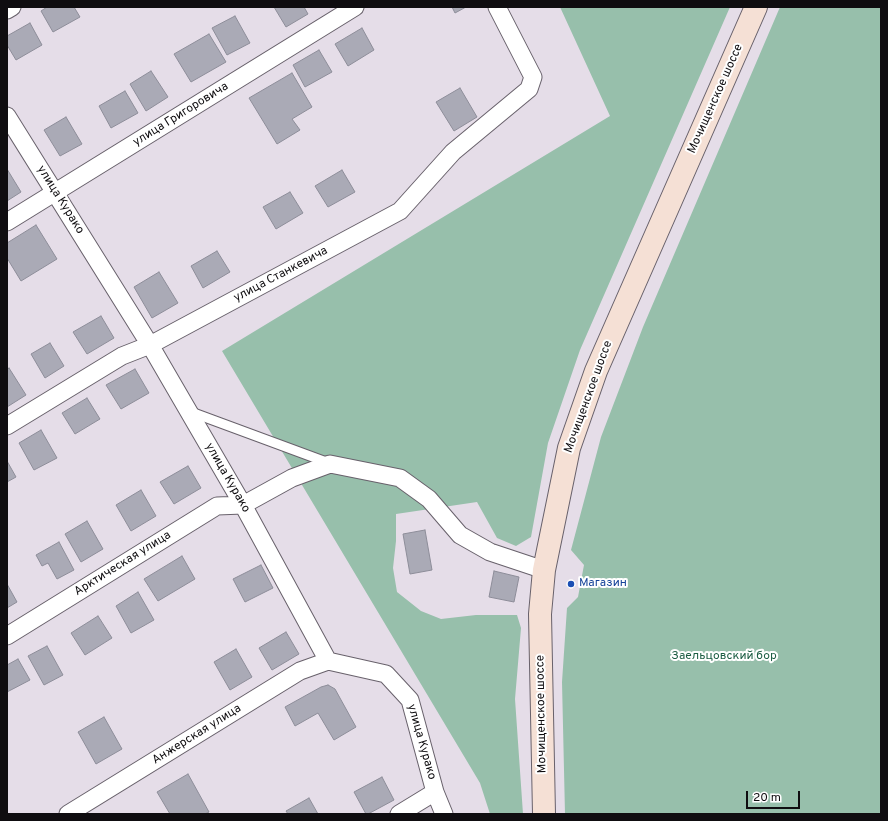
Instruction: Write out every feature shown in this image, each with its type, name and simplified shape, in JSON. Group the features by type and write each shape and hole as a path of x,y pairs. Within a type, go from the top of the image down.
{"street":[{"path":"7,10 12,7"},
{"name":"улица Григоровича","path":"7,222 355,7"},
{"name":"улица Станкевича","path":"7,426 122,356 150,345 400,211 453,152 529,89 533,77 497,7"},
{"name":"Мочищенское шоссе","path":"544,814 540,614 544,570 569,448 596,370 756,7"},
{"name":"улица Курако","path":"7,116 150,345 243,505 328,661 386,674 410,700 435,792 444,814"},
{"path":"243,505 292,478 330,464 400,478 428,499 460,535 490,552 544,570"},
{"name":"Арктическая улица","path":"7,636 217,506 243,505"},
{"name":"Анжерская улица","path":"68,814 300,671 328,661"},
{"path":"399,814 435,792"}],"lane":[{"path":"188,411 330,464"}],"green space":[{"path":"560,7 730,7 580,350 548,443 531,537 516,546 497,538 477,502 396,514 396,541 393,568 397,592 421,611 441,619 476,615 517,615 521,628 515,699 523,814 490,814 480,783 222,351 610,116"},
{"name":"Заельцовский бор","path":"780,7 881,7 881,814 565,814 562,682 567,608 578,597 584,565 571,550 601,437 643,327"}],"building":[{"path":"47,7 74,7 80,17 53,32 41,11"},
{"path":"274,7 304,7 308,14 286,27"},
{"path":"452,7 466,7 455,13"},
{"path":"235,16 250,43 227,55 212,28"},
{"path":"30,23 42,45 16,60 7,45 7,36"},
{"path":"362,28 374,50 348,66 335,44"},
{"path":"209,34 226,62 191,82 174,54"},
{"path":"319,50 332,72 305,87 293,65"},
{"path":"151,71 168,97 146,111 130,84"},
{"path":"292,73 312,107 292,119 300,130 277,144 249,98"},
{"path":"460,88 477,117 454,131 436,102"},
{"path":"125,91 138,113 111,128 99,106"},
{"path":"66,117 82,144 60,156 44,130"},
{"path":"7,169 21,192 7,201"},
{"path":"342,170 355,192 328,207 315,186"},
{"path":"290,192 303,213 276,229 263,207"},
{"path":"36,225 57,259 21,281 7,258 7,243"},
{"path":"217,251 230,272 203,288 191,266"},
{"path":"159,272 178,303 152,318 134,287"},
{"path":"101,316 114,338 87,354 73,332"},
{"path":"50,343 64,366 45,378 31,354"},
{"path":"9,368 26,395 7,407 7,370"},
{"path":"135,369 149,393 121,409 106,385"},
{"path":"87,398 100,419 75,434 62,413"},
{"path":"41,430 57,458 34,470 19,443"},
{"path":"7,461 16,477 7,482"},
{"path":"188,466 201,488 174,504 160,482"},
{"path":"141,490 156,516 131,531 116,505"},
{"path":"87,521 103,549 81,562 65,534"},
{"path":"425,530 432,570 410,574 403,534"},
{"path":"59,542 74,570 57,579 48,563 42,566 36,555"},
{"path":"182,556 195,579 158,601 144,579"},
{"path":"261,565 273,588 245,602 233,579"},
{"path":"494,571 519,577 514,602 489,597"},
{"path":"7,584 17,602 7,608"},
{"path":"138,592 154,620 131,633 116,606"},
{"path":"98,616 112,638 85,655 71,633"},
{"path":"286,632 299,654 272,670 259,648"},
{"path":"47,646 63,675 44,685 28,656"},
{"path":"236,649 252,677 230,690 214,662"},
{"path":"18,659 30,680 7,692 7,665"},
{"path":"328,685 335,689 356,727 334,740 318,713 295,726 285,707 321,687"},
{"path":"104,717 122,749 96,764 78,732"},
{"path":"188,774 209,812 205,814 170,814 157,792"},
{"path":"382,777 394,800 366,814 354,792"},
{"path":"309,798 318,814 288,814 286,811"}],"place":[{"name":"Магазин","path":"571,584"}]}
